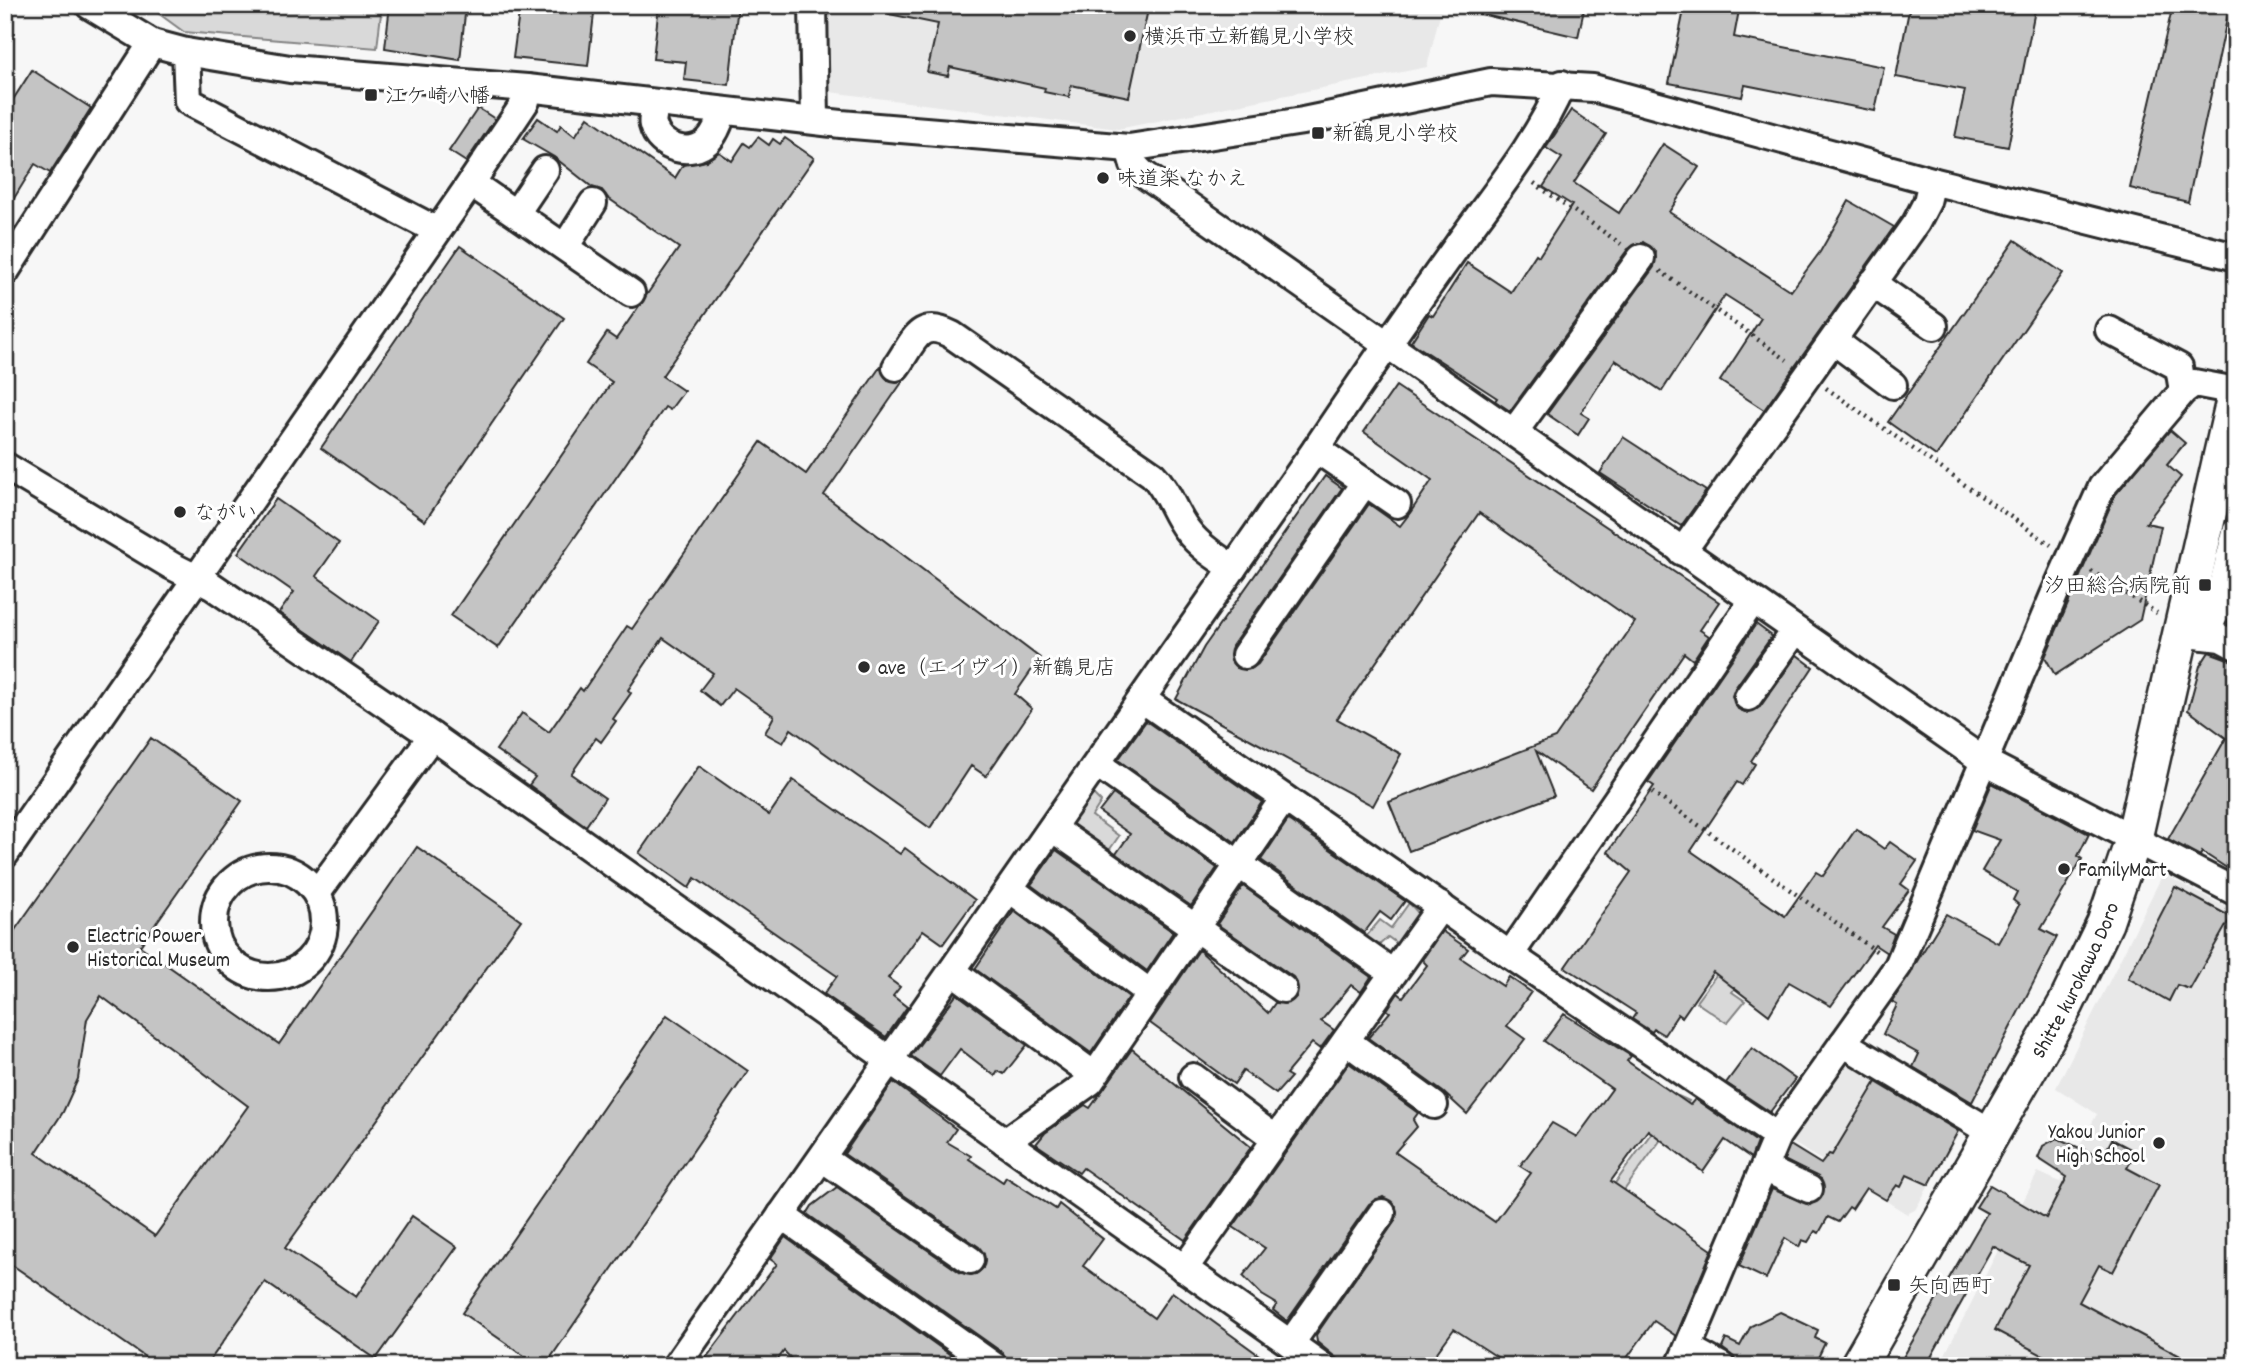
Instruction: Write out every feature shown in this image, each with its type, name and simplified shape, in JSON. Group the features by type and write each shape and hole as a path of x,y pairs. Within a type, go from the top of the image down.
{"main road":[{"name":"Shitte kurokawa Doro","path":"1858,1366 2072,992 2105,923 2134,838 2236,391"}],"street":[{"path":"89,5 152,43 186,52 290,69 527,88 723,111 1129,148 1303,121 1491,82 1593,88 1932,181 2236,257"},
{"path":"813,5 815,120"},
{"path":"5,272 152,43"},
{"path":"186,52 188,100 436,230"},
{"path":"678,1365 1387,343 1513,168 1551,109 1562,85"},
{"path":"5,853 471,183 526,101 527,88"},
{"path":"656,103 653,125 661,138 673,148 689,150 708,142 723,111"},
{"path":"1129,148 1134,165 1143,173 1752,602 1985,762 2236,892"},
{"path":"516,213 545,170"},
{"path":"1682,552 1916,223 1927,202 1932,181"},
{"path":"471,183 631,293"},
{"path":"565,247 593,203"},
{"path":"1514,432 1641,258"},
{"path":"1872,283 1934,326"},
{"path":"896,367 921,331 929,327 938,328 964,351 1011,384 1109,452 1164,486 1185,528 1204,548 1233,568"},
{"path":"2109,330 2179,368 2183,391"},
{"path":"1834,341 1893,385"},
{"path":"1721,1366 1684,1357 1777,1136 1898,966 2102,487 2183,391 2194,383 2236,391"},
{"path":"1316,449 1397,504"},
{"path":"5,467 172,566 199,577 432,736 1304,1357 1382,1213"},
{"path":"1245,655 1365,482"},
{"path":"2181,625 2216,612 2236,532"},
{"path":"1510,955 1752,602"},
{"path":"2181,625 2221,638 2236,646"},
{"path":"1748,697 1795,631"},
{"path":"1142,699 1510,955 1777,1136"},
{"path":"317,893 432,736"},
{"path":"1097,764 1393,973"},
{"path":"1005,1142 1090,1082 1284,798"},
{"path":"1052,828 1283,989"},
{"path":"263,866 282,867 300,875 317,893 324,911 324,930 318,949 306,964 289,974 259,977 241,971 223,955 214,928 218,899 229,883 244,871 263,866"},
{"path":"1010,889 1150,993"},
{"path":"1184,1269 1441,906"},
{"path":"952,971 1094,1075"},
{"path":"1346,1041 1434,1105"},
{"path":"1843,1043 1992,1133"},
{"path":"1193,1077 1276,1139"},
{"path":"822,1158 970,1260"},
{"path":"1764,1168 1809,1189"},
{"path":"782,1215 994,1366"}],"path":[{"path":"2135,600 2181,625"},
{"path":"1632,777 1898,966"}],"shaded area":[{"path":"147,5 382,5 377,48 184,32"},
{"name":"横浜市立新鶴見小学校","path":"823,5 1442,5 1427,67 1118,129 830,92"},
{"path":"1093,794 1101,802 1092,816 1119,836 1108,852 1069,828"},
{"name":"Yakou Junior High School","path":"2163,874 2236,912 2236,1366 1939,1366 2038,1172 2060,1182 2097,1114 2056,1088"},
{"path":"1409,903 1421,916 1399,945 1388,937 1376,948 1363,940 1380,920 1391,928"},
{"path":"1728,959 1747,972 1732,992 1745,1001 1727,1023 1696,1002"},
{"path":"1851,1055 1964,1125 1915,1210 1907,1214 1792,1142"},
{"path":"1678,1096 1689,1101 1572,1262 1564,1254"}],"building":[{"path":"390,5 466,5 460,60 385,48"},
{"path":"520,5 595,5 588,66 513,58"},
{"path":"659,5 738,5 729,85 684,80 686,62 653,59"},
{"path":"890,5 1149,5 1129,97 1071,85 1069,97 1044,92 1045,88 950,67 948,76 927,72 938,24 889,14"},
{"path":"1477,5 1585,5 1578,37 1476,13"},
{"path":"1685,5 1740,5 1734,37 1884,67 1875,111 1745,85 1742,97 1669,83"},
{"path":"1910,5 2036,5 2008,147 1955,137 1965,90 1896,77"},
{"path":"2173,5 2230,5 2188,202 2130,188"},
{"path":"32,70 91,108 50,173 35,164 5,213 5,112"},
{"path":"478,108 495,119 466,162 449,151"},
{"path":"1571,110 1606,134 1574,183 1619,213 1663,144 1699,167 1669,212 1791,291 1820,252 1849,201 1894,227 1764,410 1720,381 1761,318 1725,295 1662,391 1615,360 1581,413 1589,418 1578,435 1547,414 1654,267 1656,252 1643,242 1628,249 1510,411 1495,401 1497,398 1411,342 1429,314 1433,316 1467,263 1511,292 1536,254 1539,256 1572,205 1543,187 1562,158 1546,148"},
{"path":"588,117 675,178 683,165 706,161 719,152 732,161 744,143 750,147 758,137 769,145 773,139 780,144 785,138 814,158 662,376 684,391 670,410 665,407 498,648 451,616 612,382 586,364 607,333 616,339 679,248 608,198 602,190 592,187 554,157 523,139 538,118 557,131 561,125 575,136"},
{"path":"2015,240 2063,273 1936,456 1888,422"},
{"path":"460,246 564,318 425,521 321,448"},
{"path":"880,367 888,380 903,381 824,495 1040,658 1015,694 1032,709 986,776 971,766 930,828 791,729 783,743 765,733 774,716 734,688 720,706 700,690 713,673 663,638 628,690 631,693 613,719 616,721 601,742 596,738 571,774 605,798 586,826 529,785 535,777 496,750 522,713 549,732 580,688 583,691 627,626 632,629 761,442 806,474"},
{"path":"1396,386 1719,602 1700,630 1709,636 1693,660 1684,653 1591,789 1536,751 1554,796 1409,851 1389,802 1555,738 1635,622 1479,513 1337,719 1401,754 1373,806 1176,699 1204,647 1325,476 1342,488 1232,646 1231,661 1237,668 1251,669 1258,664 1369,504 1400,526 1410,513 1432,480 1364,432"},
{"path":"2170,430 2185,443 2167,465 2181,477 2146,523 2161,526 2140,620 2055,675 2045,657 2115,495"},
{"path":"1623,437 1706,491 1681,526 1600,473"},
{"path":"276,499 339,543 316,576 379,621 351,662 279,613 294,592 238,553"},
{"path":"1756,624 1772,636 1735,688 1732,696 1738,709 1747,713 1760,707 1797,655 1813,667 1751,761 1755,764 1742,785 1737,782 1691,851 1785,916 1816,872 1823,876 1856,829 1884,849 1890,842 1917,861 1901,884 1909,890 1882,927 1894,934 1887,953 1875,945 1831,1006 1789,982 1769,1015 1713,972 1682,1017 1678,1014 1664,1035 1654,1029 1652,1032 1632,1019 1636,1013 1565,967 1631,872 1608,852 1654,786 1648,782"},
{"path":"2209,652 2236,662 2236,874 2202,852 2200,856 2168,839 2226,738 2188,710 2200,666"},
{"path":"1146,721 1262,802 1235,842 1118,760"},
{"path":"151,738 242,801 140,946 279,1044 417,847 521,920 285,1248 356,1297 412,1216 457,1247 376,1359 265,1282 206,1366 158,1366 5,1260 5,944","holes":["101,996 248,1106 155,1236 36,1153 63,1112 78,1079 87,1019"]},
{"path":"699,766 769,815 793,780 900,854 905,848 975,900 943,944 923,930 888,978 900,987 893,996 907,1007 886,1037 824,994 837,976 695,878 689,888 639,853"},
{"path":"1992,783 2089,834 2078,856 2082,859 2041,929 2057,937 1972,1102 1913,1067 1919,1054 1883,1034 1897,1005 1892,1002 1946,914 1998,943 2019,905 2013,900 2017,892 1982,871 2000,840 1972,830"},
{"path":"1113,794 1217,868 1191,906 1116,854 1130,834 1099,812"},
{"path":"1288,820 1405,901 1391,920 1380,912 1364,933 1261,860"},
{"path":"1056,850 1173,932 1147,971 1031,885"},
{"path":"1243,886 1371,977 1361,992 1351,985 1321,1021 1334,1030 1320,1049 1312,1043 1286,1074 1291,1077 1276,1094 1243,1071 1234,1084 1150,1023 1199,950 1268,1013 1275,1003 1289,1003 1296,997 1297,983 1293,977 1217,924"},
{"path":"2175,887 2231,917 2190,989 2177,985 2169,1001 2128,978"},
{"path":"1014,911 1129,997 1091,1053 975,969"},
{"path":"1442,931 1468,949 1461,958 1503,986 1509,977 1531,992 1507,1026 1525,1039 1467,1114 1443,1092 1368,1038 1390,1012 1387,1010 1398,993 1403,997 1427,965 1422,960"},
{"path":"957,994 1027,1045 1004,1074 998,1071 995,1076 960,1049 940,1076 911,1056"},
{"path":"1564,1014 1631,1056 1627,1061 1690,1105 1695,1099 1757,1142 1751,1158 1725,1140 1703,1172 1648,1130 1611,1181 1712,1250 1676,1336 1654,1321 1621,1366 1511,1366 1454,1329 1427,1366 1346,1366 1317,1342 1316,1335 1395,1221 1396,1206 1383,1197 1369,1204 1287,1321 1273,1310 1277,1304 1262,1295 1243,1276 1265,1248 1233,1227 1349,1063 1418,1113 1413,1120 1417,1127 1395,1152 1495,1222 1531,1173 1520,1166 1552,1123 1577,1137 1612,1089 1544,1041"},
{"path":"667,1015 748,1071 545,1366 539,1366 462,1313"},
{"path":"1752,1048 1795,1079 1770,1112 1726,1083"},
{"path":"1132,1049 1251,1147 1185,1240 1083,1168 1079,1173 1036,1144 1045,1133 1085,1105 1090,1108"},
{"path":"893,1082 956,1129 947,1142 971,1156 969,1159 1003,1182 1006,1177 1056,1209 1059,1204 1103,1239 1083,1266 1154,1318 1172,1292 1274,1366 1009,1366 1003,1353 807,1214 812,1206 837,1187 961,1273 976,1274 983,1268 984,1254 979,1247 844,1154"},
{"path":"1876,1082 1958,1131 1929,1185 1907,1175 1901,1187 1897,1185 1886,1200 1866,1188 1852,1209 1849,1207 1838,1222 1828,1217 1819,1233 1815,1231 1808,1242 1802,1240 1799,1247 1785,1238 1766,1279 1739,1266 1772,1189 1810,1205 1823,1195 1821,1179 1784,1160 1790,1145 1821,1164 1829,1154 1832,1155"},
{"path":"2057,1138 2102,1158 2112,1139 2136,1152 2127,1168 2159,1185 2113,1272 2099,1265 2079,1302 2199,1366 2063,1366 1995,1330 2029,1265 1993,1246 1926,1366 1898,1366 1987,1213 1976,1207 1990,1185 2046,1218 2067,1177 2038,1158 2043,1146"},
{"path":"785,1237 966,1366 798,1366 784,1351 773,1366 700,1366 777,1264 770,1259"},
{"path":"1780,1312 1818,1330 1815,1338 1825,1343 1814,1366 1737,1366 1734,1357 1722,1348 1726,1339 1740,1346 1751,1326"}],"place":[{"name":"横浜市立新鶴見小学校","path":"1130,36"},
{"name":"江ケ崎八幡","path":"371,95"},
{"name":"新鶴見小学校","path":"1318,133"},
{"name":"味道楽 なかえ","path":"1103,178"},
{"name":"ながい","path":"180,512"},
{"name":"汐田総合病院前","path":"2205,585"},
{"name":"ave（エイヴイ）新鶴見店","path":"864,667"},
{"name":"FamilyMart","path":"2064,869"},
{"name":"Electric Power Historical Museum","path":"73,947"},
{"name":"Yakou Junior High School","path":"2159,1143"},
{"name":"矢向西町","path":"1894,1285"}]}
